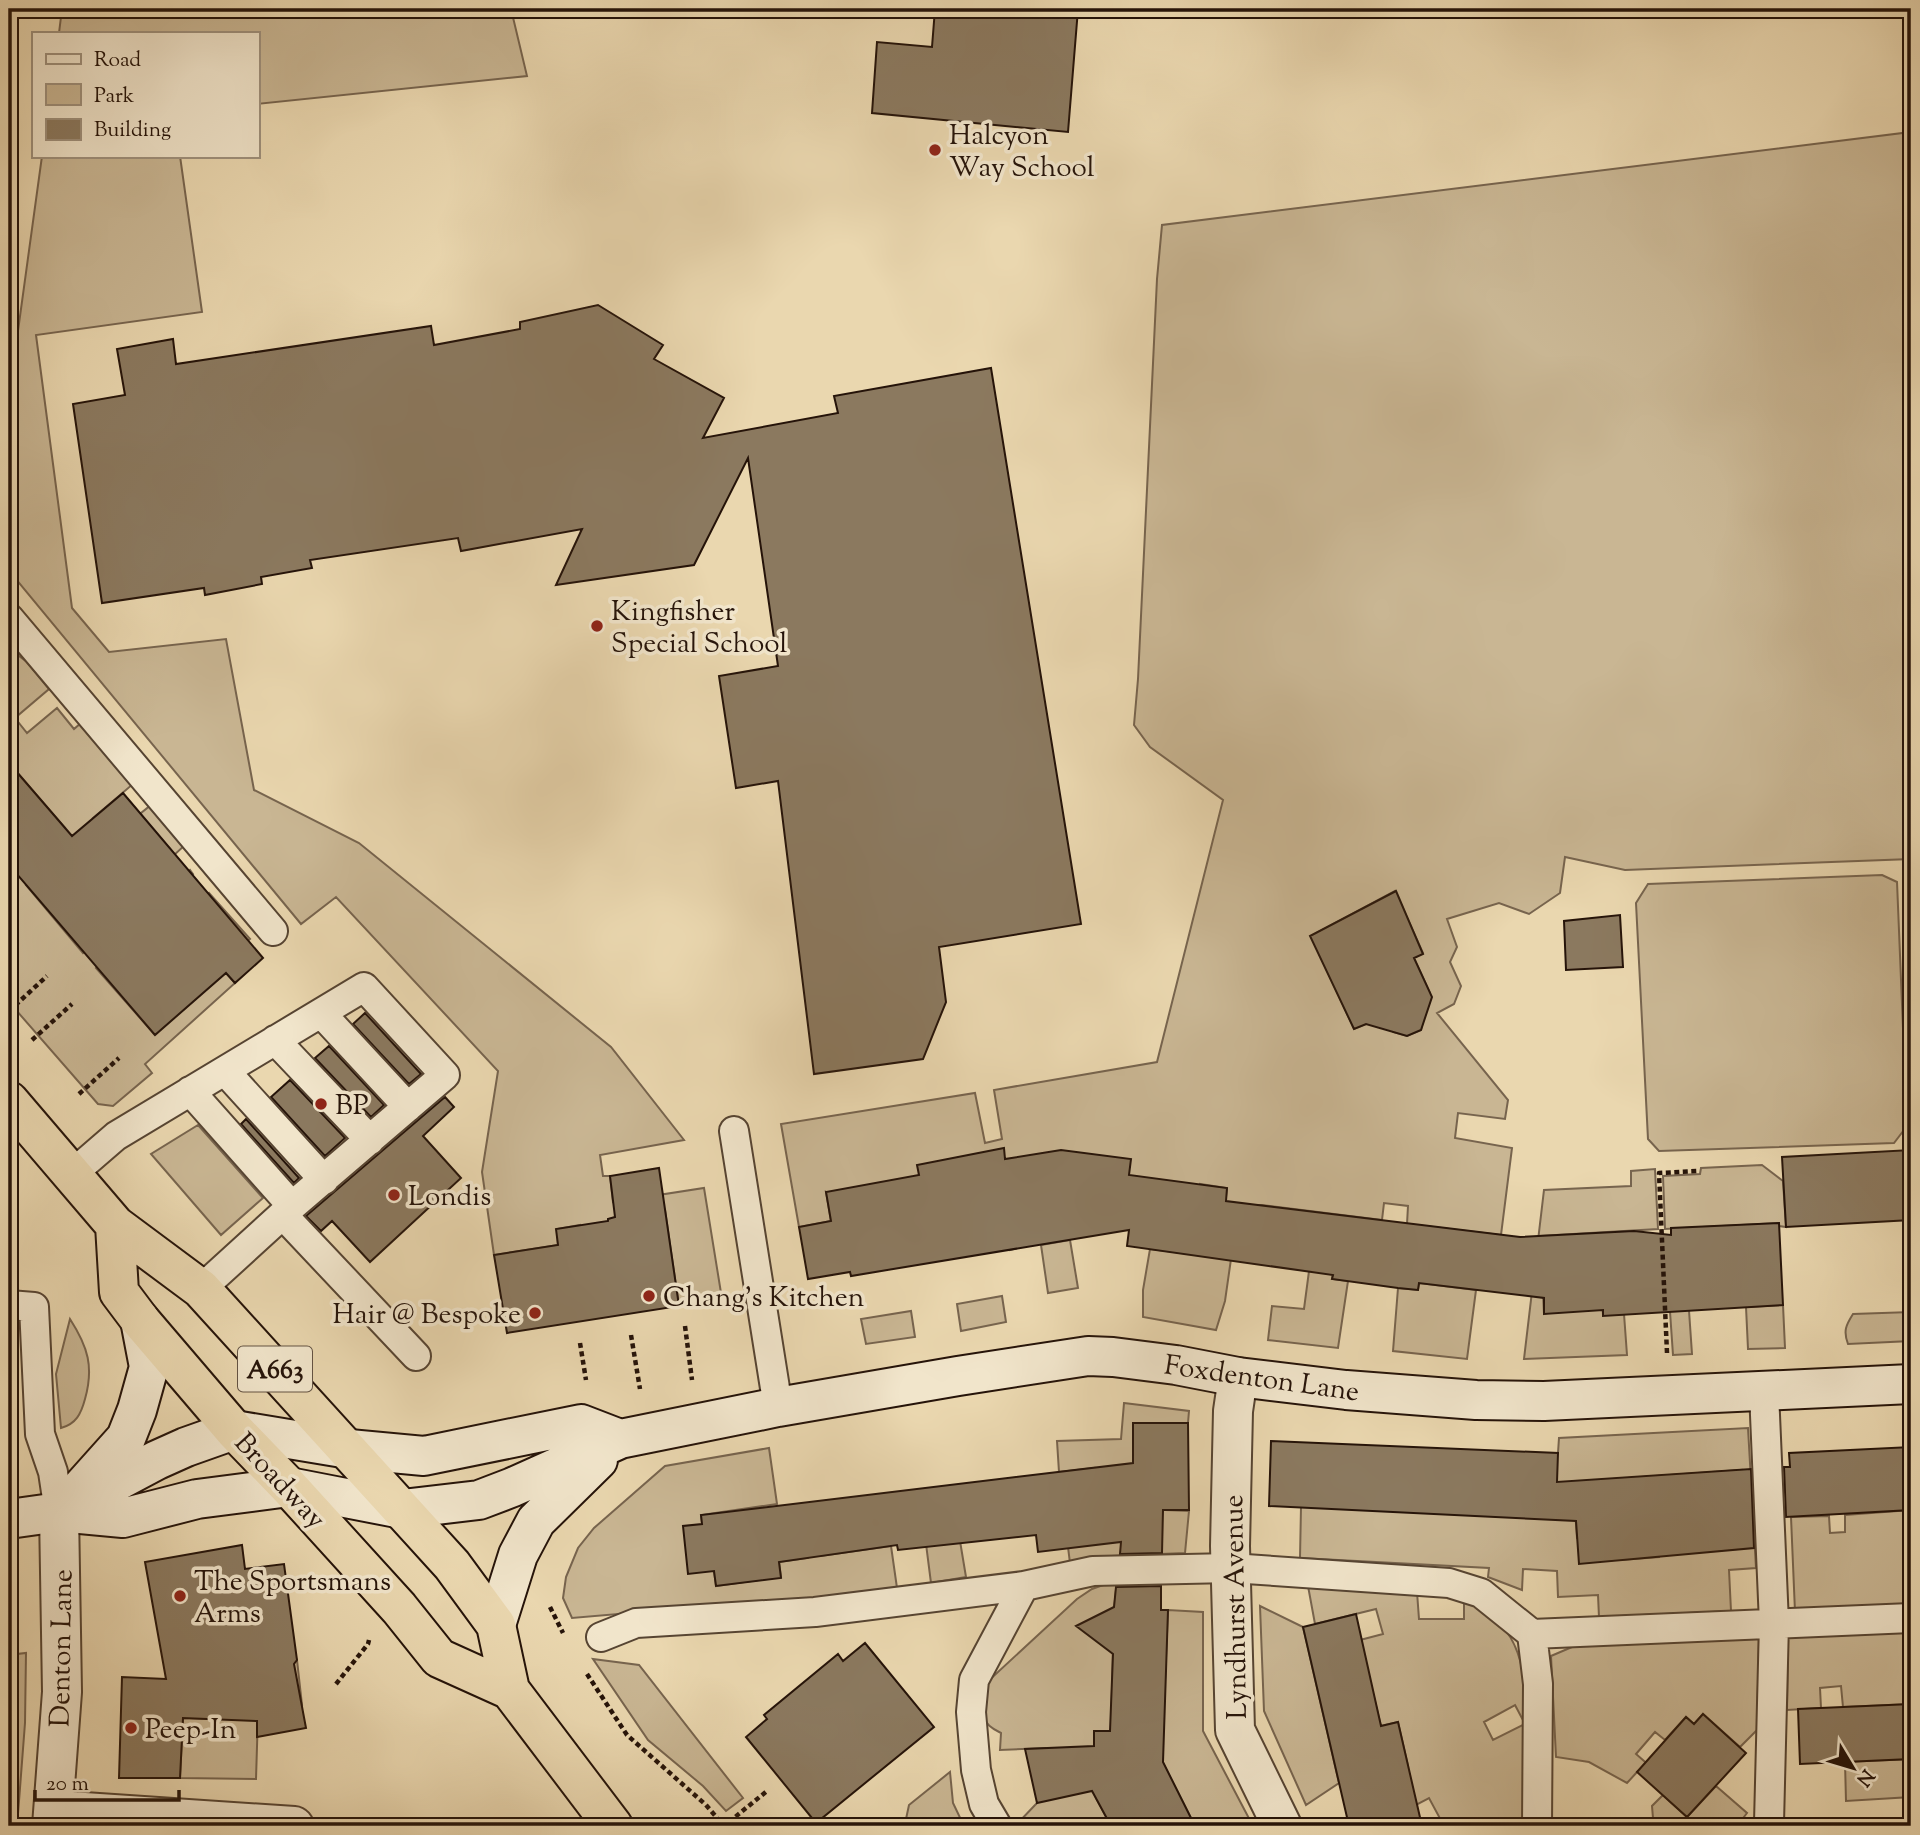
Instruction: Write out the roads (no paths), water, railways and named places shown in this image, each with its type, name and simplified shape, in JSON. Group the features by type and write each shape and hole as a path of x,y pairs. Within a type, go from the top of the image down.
{"highway":[{"name":"Broadway","path":"9,1101 115,1225 201,1289 452,1565 496,1625 509,1690 613,1826"},
{"name":"Broadway","path":"115,1225 118,1292 140,1321 234,1430 289,1486 399,1608 439,1658 509,1690"}],"main road":[{"path":"59,1513 126,1438 149,1367 140,1321"},
{"name":"Foxdenton Lane","path":"59,1513 123,1518 197,1499 289,1486 402,1509 479,1500 620,1439 778,1407 1088,1356 1176,1365 1238,1377 1374,1393 1476,1400 1544,1401 1911,1384"},
{"name":"Lyndhurst Avenue","path":"1238,1377 1233,1411 1231,1568 1234,1730 1282,1826"},
{"path":"9,1519 59,1513 157,1460 234,1430 349,1449 424,1456 580,1424 620,1439 536,1521 518,1555 496,1625"},
{"name":"Denton Lane","path":"53,1818 62,1692 59,1513"},
{"path":"53,1818 274,1826"}],"lane":[{"path":"9,618 273,931"},
{"path":"72,1174 116,1136 364,987 444,1075 201,1289"},
{"path":"321,1013 408,1107"},
{"path":"275,1040 370,1140"},
{"path":"225,1071 324,1180"},
{"path":"190,1091 288,1210 416,1356"},
{"path":"734,1131 778,1407"},
{"path":"9,1305 34,1307 40,1434 53,1472 59,1513"},
{"path":"1764,1392 1774,1623 1769,1823 1772,1826"},
{"path":"601,1637 636,1623 815,1612 1024,1586 1093,1571 1231,1568 1449,1583 1482,1593 1532,1634 1911,1618"},
{"path":"997,1826 984,1804 976,1770 971,1712 974,1681 1024,1586"},
{"path":"1532,1634 1538,1684 1537,1826"}],"place":[{"name":"Halcyon Way School","path":"935,150"},
{"name":"Kingfisher Special School","path":"597,626"},
{"name":"BP","path":"321,1104"},
{"name":"Londis","path":"394,1195"},
{"name":"Chang's Kitchen","path":"649,1296"},
{"name":"Hair @ Bespoke","path":"535,1313"},
{"name":"The Sportsmans Arms","path":"180,1596"},
{"name":"Peep-In","path":"131,1728"}]}
